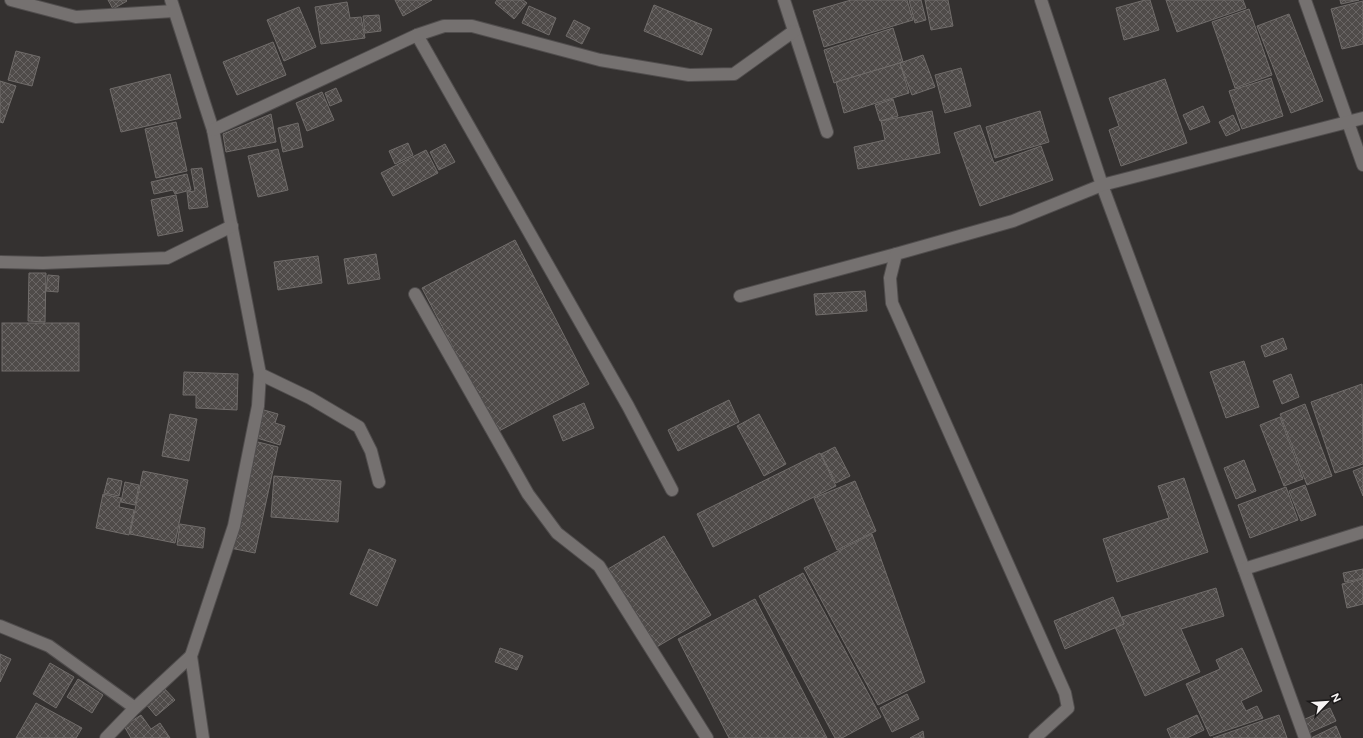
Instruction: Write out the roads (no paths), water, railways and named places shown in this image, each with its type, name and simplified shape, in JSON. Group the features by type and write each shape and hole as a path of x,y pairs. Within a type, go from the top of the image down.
{"street":[{"path":"10,0 76,17 173,6 213,130 260,374 258,406 234,526 191,656 202,738"},
{"path":"784,0 827,132"},
{"path":"1041,0 1102,185 1305,738"},
{"path":"1305,0 1363,165"},
{"path":"213,130 417,35 444,26 472,26 600,60 689,75 734,74 794,31"},
{"path":"417,35 628,406 672,490"},
{"path":"740,296 1012,221 1102,185 1363,118"},
{"path":"0,262 43,263 167,258 232,226"},
{"path":"896,254 890,278 892,303 1065,693 1068,708 1038,737"},
{"path":"415,294 528,494 558,533 599,566 707,738"},
{"path":"260,374 310,398 359,427 371,452 378,482"},
{"path":"1244,569 1363,532"},
{"path":"0,626 49,646 135,708"},
{"path":"106,738 135,708 191,656"}]}
